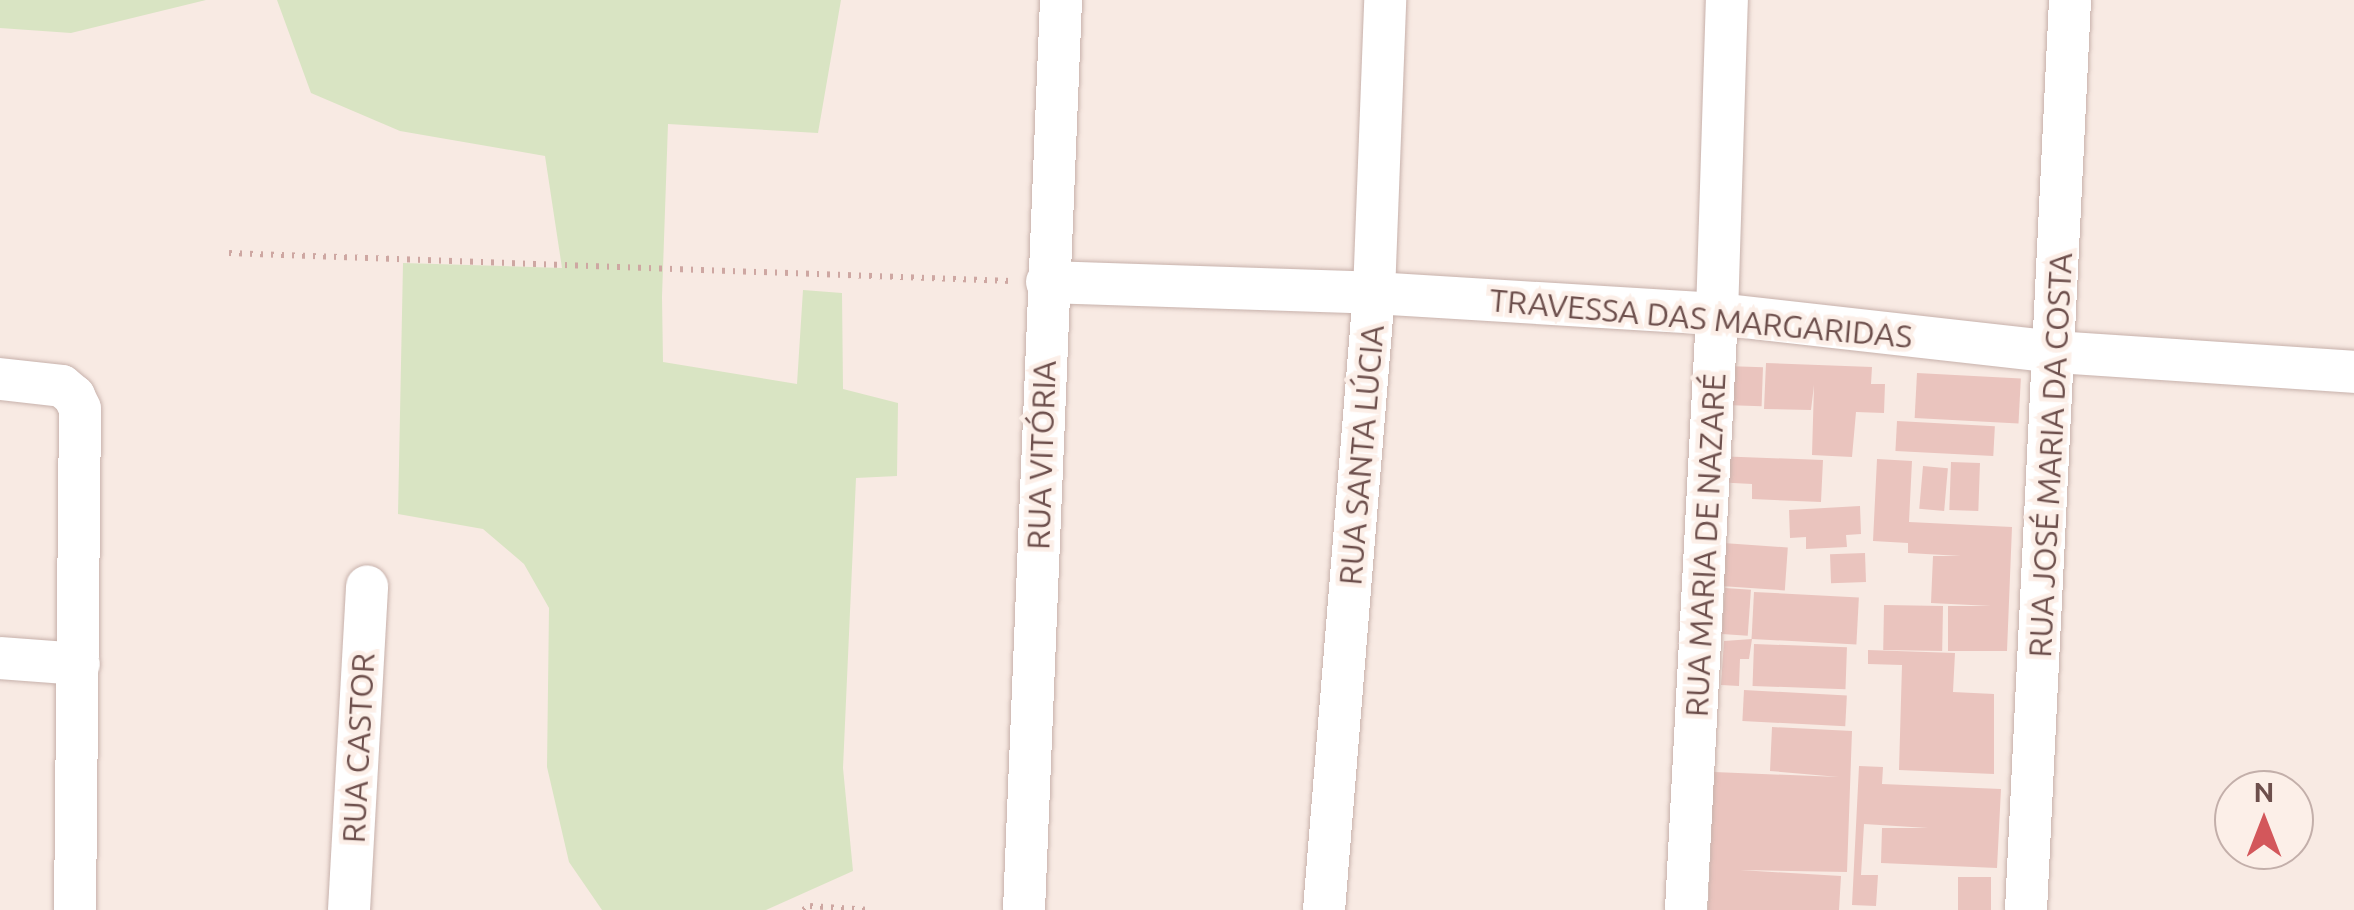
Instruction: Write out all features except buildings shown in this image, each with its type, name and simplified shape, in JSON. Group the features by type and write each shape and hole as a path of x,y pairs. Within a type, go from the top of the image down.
{"street":[{"name":"RUA VITÓRIA","path":"1024,910 1047,282 1062,0"},
{"name":"RUA SANTA LÚCIA","path":"1324,910 1374,293 1384,0"},
{"name":"RUA MARIA DE NAZARÉ","path":"1686,910 1717,314 1727,0"},
{"name":"RUA JOSÉ MARIA DA COSTA","path":"2026,910 2056,352 2070,0"},
{"name":"TRAVESSA DAS MARGARIDAS","path":"1047,282 1374,293 1717,314 2056,352 2354,372"},
{"path":"0,379 62,386 74,396 80,409 75,910"},
{"name":"RUA CASTOR","path":"349,910 367,586"},
{"path":"0,658 79,664"}],"path":[{"path":"229,253 525,260 1047,282"},
{"path":"803,910 810,906 871,910"}],"green space":[{"path":"0,0 206,0 71,33 0,28"},
{"path":"277,0 841,0 818,133 668,124 662,297 663,362 797,384 803,290 842,293 843,389 898,403 897,476 856,478 843,768 853,871 766,910 602,910 569,862 547,767 549,608 524,564 483,529 398,514 403,263 562,268 545,156 400,131 311,93"}]}
